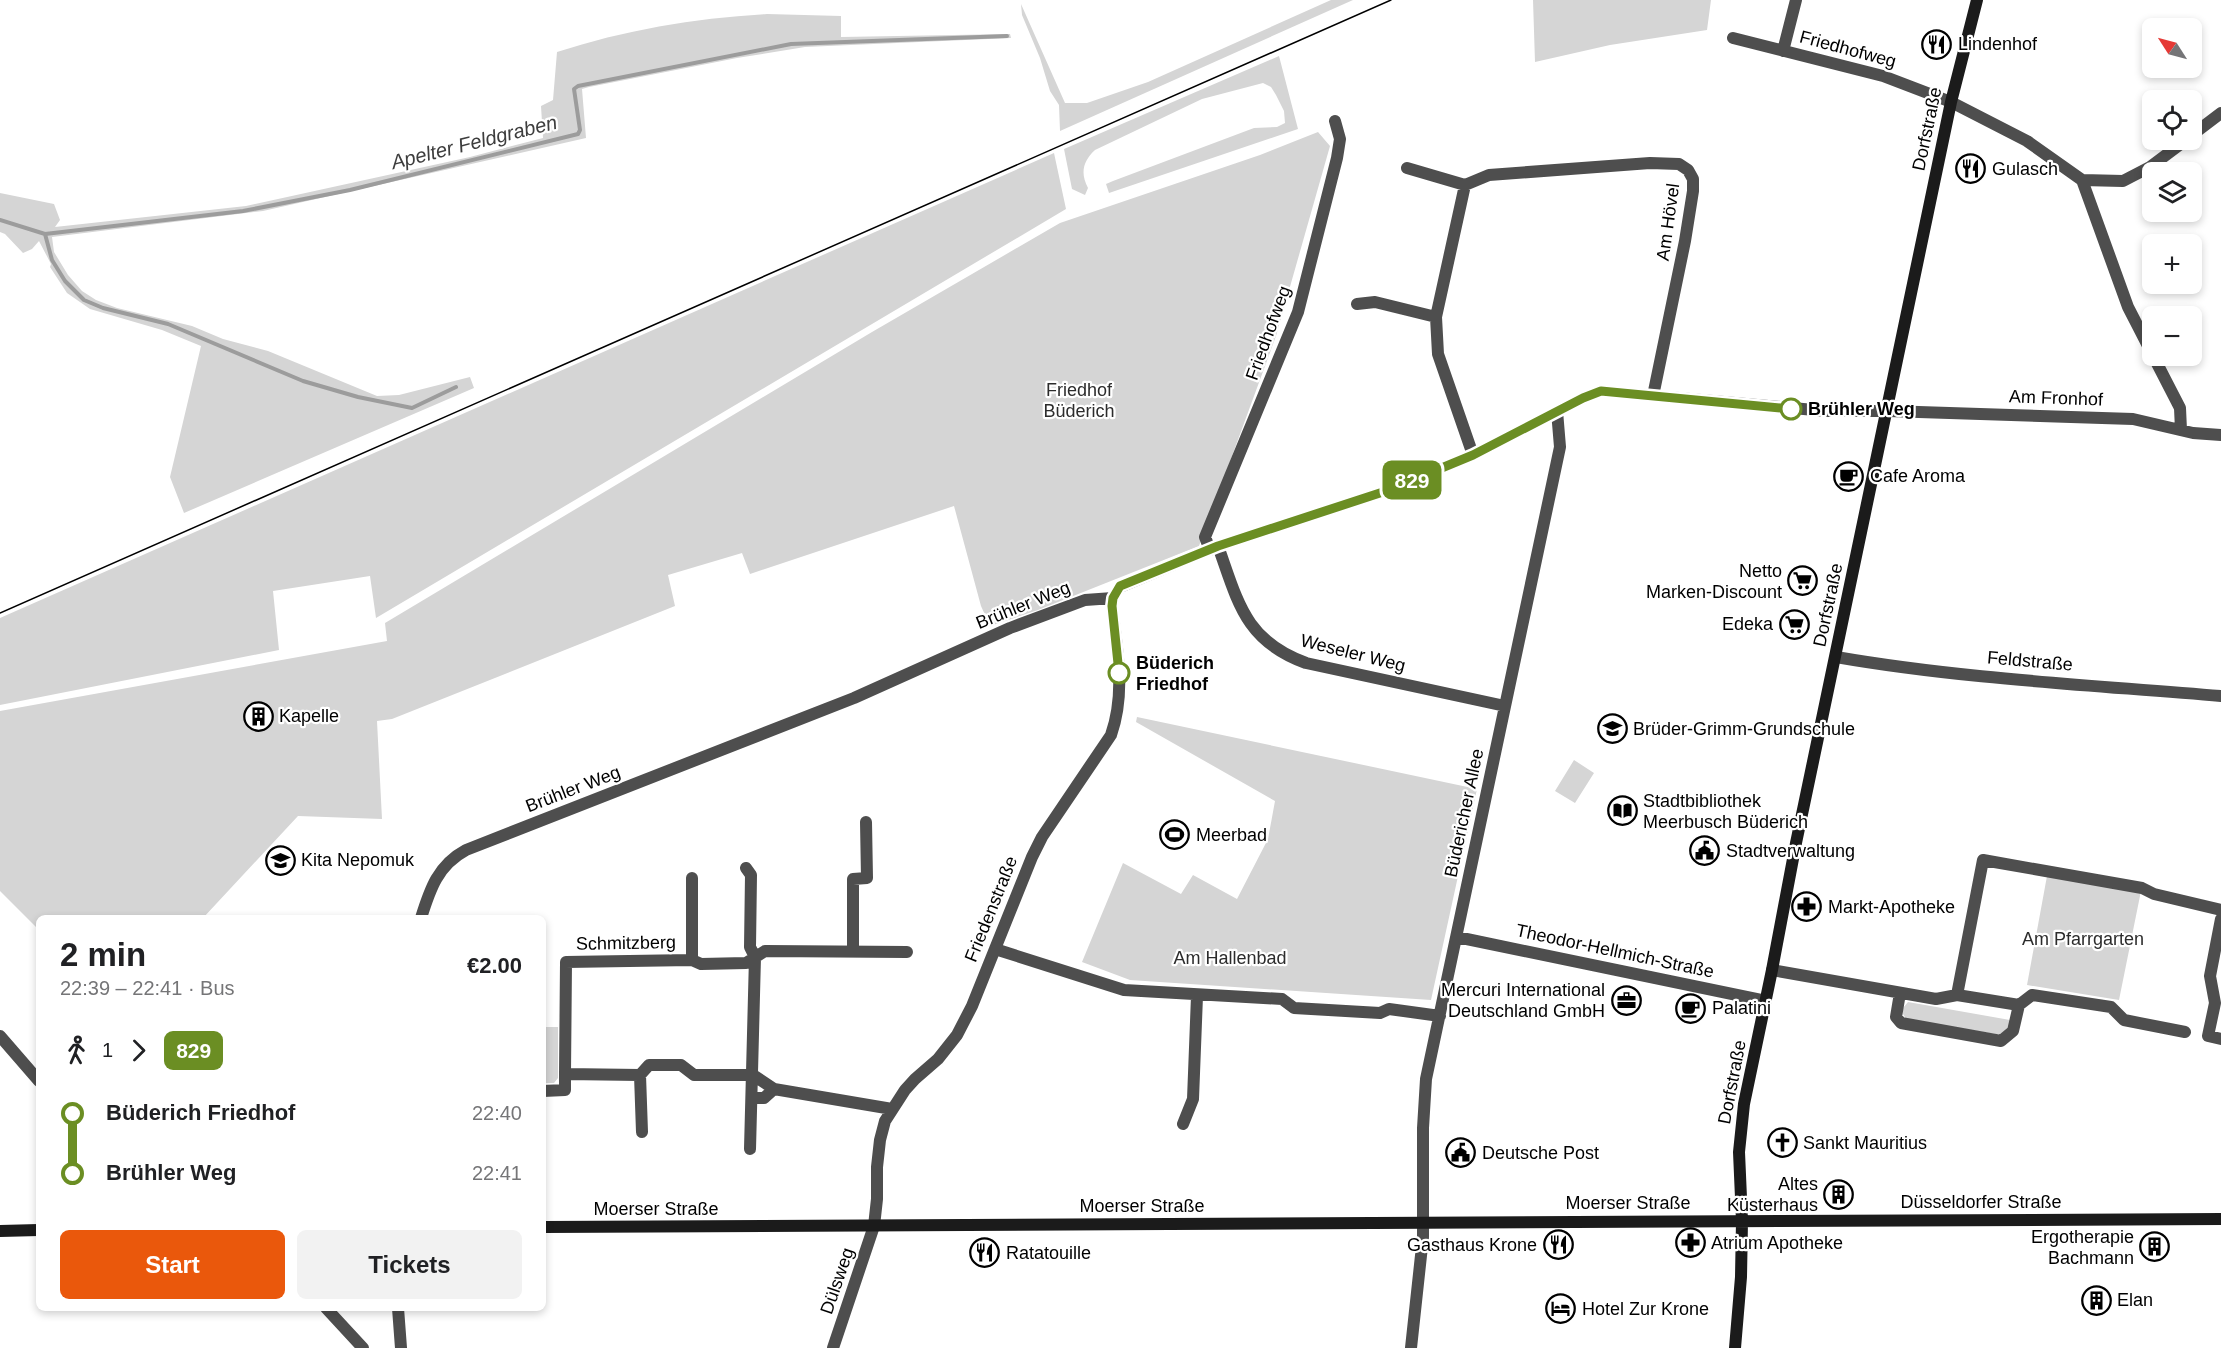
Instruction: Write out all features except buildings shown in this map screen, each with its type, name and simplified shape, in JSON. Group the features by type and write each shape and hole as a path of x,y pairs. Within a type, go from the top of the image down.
{"main road":[{"name":"Dorfstraße","path":"1735,1348 1741,1277 1742,1221 1739,1141 1744,1104 1796,843 1951,102 1977,0"},
{"name":"Düsseldorfer Straße","path":"1742,1221 2221,1219"},
{"name":"Moerser Straße","path":"546,1227 1742,1221"},
{"path":"0,1231 36,1230"}],"street":[{"path":"1783,51 1796,0"},
{"name":"Friedhofweg","path":"1733,38 1883,76 1951,102 2027,141 2082,180"},
{"path":"2202,127 2221,113"},
{"name":"Friedhofweg","path":"1214,548 1205,537 1298,312 1337,158 1340,139 1335,121"},
{"path":"2173,150 2150,167 2123,181 2082,180 2128,307 2180,408 2181,430"},
{"name":"Am Hövel","path":"1465,185 1489,175 1650,163 1679,164 1688,170 1693,179 1693,191 1653,396"},
{"path":"1407,168 1465,185 1436,317 1438,354 1473,455"},
{"path":"1357,304 1375,302 1436,317"},
{"path":"1113,598 1120,586 1127,582 1214,548 1386,491 1473,455 1601,391 1826,411 1888,411"},
{"name":"Büdericher Allee","path":"1411,1348 1421,1265 1423,1107 1426,1079 1560,447 1557,411"},
{"name":"Am Fronhof","path":"1888,411 2133,418 2181,430 2221,435"},
{"name":"Weseler Weg","path":"1214,548 1246,618 1273,647 1288,656 1306,663 1504,706"},
{"name":"Brühler Weg","path":"421,915 439,872 450,860 466,850 854,698 1010,628 1085,600 1113,598"},
{"name":"Friedenstraße","path":"874,1226 880,1140 885,1121 915,1079 938,1059 957,1035 972,1006 1037,847 1098,758 1111,735 1118,716 1121,688 1113,598"},
{"name":"Feldstraße","path":"1836,657 1908,668 2221,696"},
{"path":"853,951 853,879 867,878 866,822"},
{"path":"1957,995 1983,860 2142,888 2154,894 2221,910"},
{"path":"746,868 751,875 750,947 755,957 750,1149"},
{"name":"Schmitzberg","path":"692,878 692,960"},
{"path":"2215,1037 2215,1003 2210,976 2221,919"},
{"name":"Theodor-Hellmich-Straße","path":"1457,937 1766,1001"},
{"path":"995,949 1124,990 1197,996 1282,999 1294,1008 1380,1013 1389,1009 1440,1016"},
{"name":"Schmitzberg","path":"565,1074 566,962 692,960 701,964 746,963 765,951 907,952"},
{"path":"1772,970 1936,999 1957,995 2019,1005"},
{"path":"1900,993 1896,1017 1901,1023 2001,1041 2013,1031 2019,1005 2032,995 2111,1007 2124,1020 2185,1032"},
{"path":"1183,1125 1193,1099 1197,996"},
{"path":"0,1036 36,1078"},
{"path":"642,1132 640,1075 649,1065 681,1065 694,1075 753,1075 774,1089 892,1109"},
{"path":"546,1091 565,1090 565,1074 640,1075"},
{"path":"753,1098 764,1098 774,1089"},
{"name":"Dülsweg","path":"833,1348 874,1226"},
{"path":"329,1311 363,1348"},
{"path":"398,1311 401,1348"}],"green space":[{"path":"1331,0 1353,0 1060,131 1059,105 1050,91 1040,58 1022,15 1021,4 1065,103 1087,103 1148,82"},
{"path":"1533,0 1711,0 1707,30 1610,45 1535,62"},
{"path":"767,14 841,16 841,37 1010,34 1011,38 805,47 589,87 582,89 586,138 263,211 52,237 54,252 68,275 82,291 96,300 117,308 192,326 223,339 268,351 377,396 399,395 470,377 474,388 184,513 170,477 201,346 162,330 90,309 67,293 50,267 51,264 39,241 32,249 23,253 5,234 0,232 0,193 54,204 60,220 55,227 246,206 470,157 543,138 541,106 553,100 557,52 608,37 660,26"},
{"path":"1279,56 1298,129 1109,193 1106,184 1113,181 1254,128 1277,127 1285,123 1284,111 1276,95 1271,87 1263,83 1202,99 1095,150 1085,163 1084,177 1088,188 1085,195 1072,189 1064,149"},
{"name":"Friedhof Büderich","path":"1318,132 1330,146 1276,336 1199,546 1038,610 990,626 981,606 954,506 750,574 742,553 668,575 675,606 392,719 377,721 382,819 298,816 206,915 36,915 36,927 0,891 0,711 387,641 385,623 872,332 1060,223 1260,155"},
{"path":"1054,153 1066,209 376,618 370,576 273,591 279,650 0,705 0,618"},
{"name":"Am Hallenbad","path":"1137,717 1477,789 1431,1000 1130,980 1082,962 1123,863 1181,894 1193,875 1237,899 1268,839 1275,801 1136,722"},
{"path":"1574,760 1594,773 1575,803 1555,791"},
{"name":"Am Pfarrgarten","path":"2047,876 2141,891 2119,1000 2027,985"},
{"path":"1908,1002 2010,1020 2009,1029 2001,1035 1906,1019 1903,1008"},
{"path":"546,1027 558,1027 558,1078 554,1083 546,1083"}],"waterway":[{"name":"Apelter Feldgraben","path":"0,220 45,234 243,211 350,190 578,134 580,130 574,89 578,86 791,44 1007,36"},
{"name":"Apelter Feldgraben","path":"45,234 52,260 65,281 84,300 103,308 168,324 303,381 358,397 412,408 456,387"}],"tram line":[{"path":"0,613 1391,0"}],"bus line":[{"name":"829","path":"1119,673 1112,606 1113,598 1120,586 1218,546 1386,491 1473,455 1583,398 1601,391 1791,409"}],"place":[{"name":"Lindenhof","path":"1937,44"},
{"name":"Gulasch","path":"1971,169"},
{"name":"Brühler Weg","path":"1791,409"},
{"name":"Cafe Aroma","path":"1849,476"},
{"name":"Netto Marken-Discount","path":"1803,581"},
{"name":"Edeka","path":"1794,624"},
{"name":"Büderich Friedhof","path":"1119,673"},
{"name":"Kapelle","path":"258,716"},
{"name":"Brüder-Grimm-Grundschule","path":"1612,729"},
{"name":"Stadtbibliothek Meerbusch Büderich","path":"1622,811"},
{"name":"Meerbad","path":"1175,835"},
{"name":"Stadtverwaltung","path":"1705,851"},
{"name":"Kita Nepomuk","path":"280,860"},
{"name":"Markt-Apotheke","path":"1807,907"},
{"name":"Mercuri International Deutschland GmbH","path":"1626,1000"},
{"name":"Palatini","path":"1691,1008"},
{"name":"Sankt Mauritius","path":"1782,1143"},
{"name":"Deutsche Post","path":"1461,1153"},
{"name":"Altes Küsterhaus","path":"1839,1194"},
{"name":"Atrium Apotheke","path":"1690,1243"},
{"name":"Gasthaus Krone","path":"1558,1245"},
{"name":"Ergotherapie Bachmann","path":"2155,1247"},
{"name":"Ratatouille","path":"985,1253"},
{"name":"Elan","path":"2096,1300"},
{"name":"Hotel Zur Krone","path":"1561,1309"}]}
